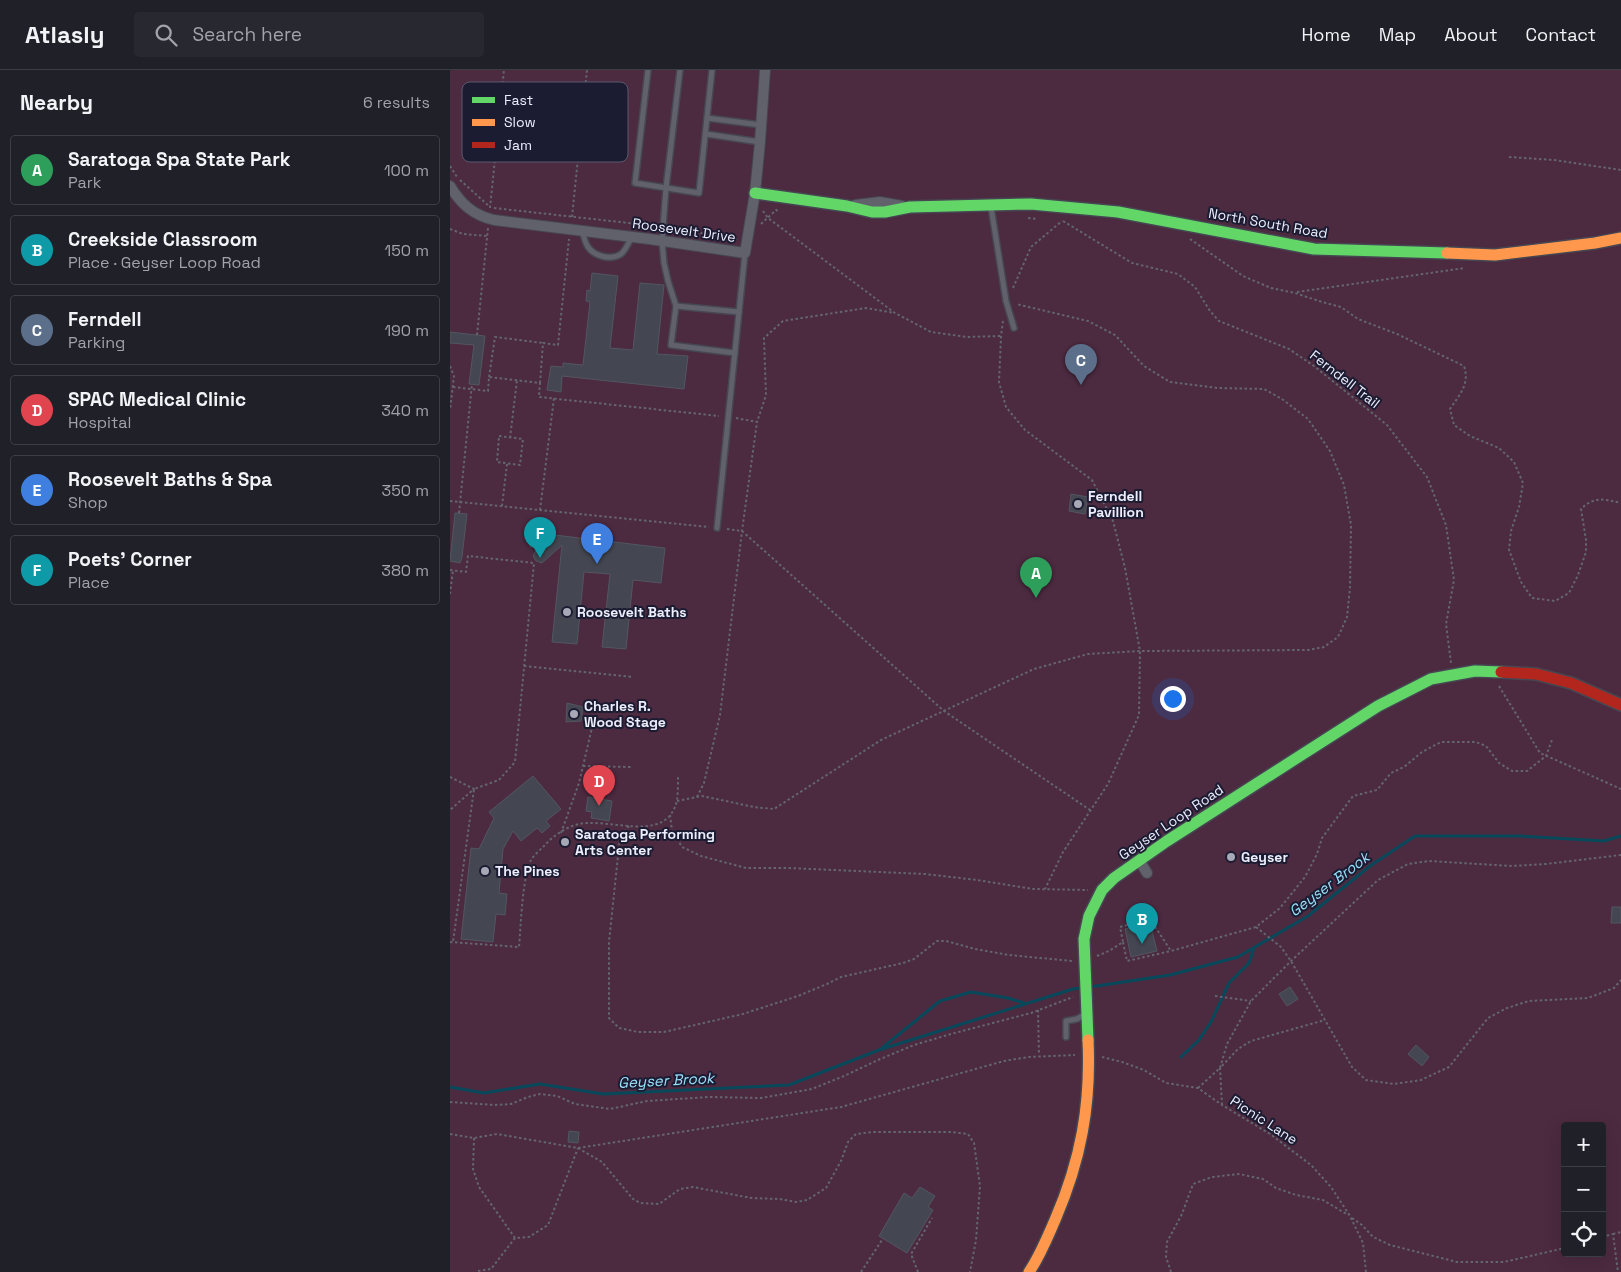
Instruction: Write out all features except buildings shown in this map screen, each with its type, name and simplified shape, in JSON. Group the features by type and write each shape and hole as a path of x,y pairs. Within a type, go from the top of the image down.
{"street":[{"name":"Roosevelt Drive","path":"450,186 458,200 474,212 489,219 745,253 755,193 765,70"},
{"name":"North South Road","path":"755,193 847,206 872,212 885,212 910,207 1031,204 1131,214 1314,249 1495,256 1621,238"},
{"name":"Geyser Loop Road","path":"1029,1272 1039,1257 1064,1199 1079,1152 1086,1118 1089,1054 1084,939 1089,916 1102,890 1114,878 1167,841 1378,706 1431,679 1475,671 1536,674 1571,683 1621,705"},
{"path":"1266,778 1273,787"},
{"path":"1139,860 1147,873"}],"lane":[{"path":"648,70 635,183 699,193 712,70"},
{"path":"680,70 666,188 662,241 664,263 676,306 671,344 735,353"},
{"path":"707,118 762,125"},
{"path":"706,134 760,142"},
{"path":"991,204 1006,301 1014,328"},
{"path":"582,231 587,246 593,252 604,257 614,257 622,253 632,237"},
{"path":"718,528 745,253"},
{"path":"676,306 739,312"},
{"path":"1066,1037 1066,1021 1087,1013"}],"path":[{"path":"1509,157 1554,160 1621,170"},
{"path":"477,335 495,162"},
{"path":"450,166 457,177 490,208 663,226 729,238"},
{"path":"755,193 764,214 768,218 895,313 931,332 967,337 1001,336 999,382 1006,407 1025,430 1092,480 1113,521 1126,568 1140,650 1138,715 1108,784 1063,852 1045,889"},
{"name":"Ferndell Trail","path":"1006,301 1031,247 1063,220 1132,263 1178,274 1195,287 1210,311 1219,321 1289,349 1314,366 1387,425 1427,477 1446,525 1454,580 1446,624 1453,676"},
{"path":"450,229 463,234 487,236"},
{"path":"1189,239 1243,276 1271,288 1295,292 1341,307 1358,319 1397,334 1464,366 1467,375 1462,391 1450,409 1454,425 1470,436 1499,448 1514,462 1523,483 1510,531 1509,550 1520,582 1532,598 1555,601 1569,593 1586,552 1581,509 1588,502 1602,499 1621,503"},
{"path":"1295,292 1467,268"},
{"path":"676,801 702,796 754,807 774,809 881,740 1034,669 1088,654 1140,650 1308,650 1324,647 1338,636 1347,617 1350,588 1351,525 1344,485 1330,451 1308,419 1282,399 1264,389 1218,388 1170,382 1144,366 1115,335 1088,321 1006,301"},
{"path":"697,797 704,783 720,715 757,422 766,395 764,338 783,321 866,308 895,313"},
{"path":"452,387 488,391 495,337 543,343"},
{"path":"450,366 454,376 450,410"},
{"path":"489,377 540,383 538,396 729,417 757,422"},
{"path":"510,438 517,380"},
{"path":"459,513 472,384"},
{"path":"540,510 554,398"},
{"path":"500,436 523,439 520,465 508,463 497,462 500,436"},
{"path":"502,506 508,463"},
{"path":"450,501 711,527"},
{"path":"727,529 742,531 944,711 1091,811"},
{"path":"450,594 451,570 466,572 468,556 534,563 515,762 499,780 474,788 450,810"},
{"path":"524,666 633,677"},
{"path":"1490,671 1540,753 1621,789"},
{"path":"561,833 579,783 595,715"},
{"path":"1171,951 1150,919 1120,927 1127,961 1171,951 1256,927 1280,908 1305,877 1317,854 1322,838 1352,796 1377,790 1391,772 1404,767 1422,752 1441,742 1476,742 1486,746 1499,763 1512,771 1527,771 1546,756 1552,740"},
{"path":"583,766 630,766"},
{"path":"474,788 451,942 519,947 525,884 531,860 551,838 576,824 658,825 670,815 676,801 678,777"},
{"path":"450,778 474,788"},
{"path":"670,815 672,830 682,847 701,856 746,868 924,874 1032,889 1102,890"},
{"path":"629,826 620,836 609,942 609,1018 619,1028 638,1032 664,1032 743,1014 798,996 841,977 914,959 938,941 946,941 975,949 1009,955 1066,959 1084,964 1123,942"},
{"path":"1222,1105 1220,1068 1227,1044 1250,1002 1378,880 1408,864 1428,861 1512,866 1537,865 1621,855"},
{"path":"1256,927 1281,948 1291,961 1352,1067 1366,1080 1394,1084 1421,1080 1449,1067 1488,1018 1507,1008 1529,1001 1588,998 1614,988 1621,980"},
{"path":"450,1102 511,1104 540,1094 557,1096 575,1104 610,1109 647,1101 709,1096 761,1098 812,1089 914,1045 1031,1013 1075,997 1086,995"},
{"path":"1215,996 1250,1002"},
{"path":"1038,1010 1039,1056"},
{"path":"1198,1088 1238,1049 1251,1041 1325,1020"},
{"name":"Picnic Lane","path":"578,1148 841,1108 1004,1061 1039,1056 1089,1054 1122,1062 1144,1070 1166,1083 1198,1088 1270,1134 1311,1165 1331,1187 1350,1216 1363,1243 1366,1272"},
{"path":"450,1134 474,1138 497,1134 578,1148 602,1162 633,1199 640,1203 659,1204 680,1189 693,1187 751,1198 780,1199 796,1202 807,1200 826,1188 841,1162 848,1142 856,1134 873,1132 952,1132 968,1134 974,1143 980,1186 976,1240 970,1272"},
{"path":"474,1138 473,1169 479,1187 516,1238"},
{"path":"478,1271 491,1270 516,1238 529,1237 548,1225 578,1148"},
{"path":"1172,1272 1166,1257 1167,1242 1182,1214 1193,1184 1212,1177 1239,1174 1263,1179 1276,1188 1296,1195 1323,1200 1350,1216 1373,1237 1390,1245 1457,1262 1504,1262 1561,1249"},
{"path":"918,1272 911,1254 932,1218"},
{"path":"1606,1236 1621,1232"},
{"path":"1613,1234 1618,1272"},
{"path":"861,1272 882,1240"}],"shaded area":[{"path":"450,70 1621,70 1621,1272 450,1272"}],"waterway":[{"name":"Geyser Brook","path":"1090,987 1170,975 1238,957 1308,916 1370,866 1415,836 1520,836 1604,841 1621,836"},
{"path":"1181,1057 1199,1040 1211,1022 1229,983 1249,963 1254,948"},
{"name":"Geyser Brook","path":"450,1087 484,1093 540,1084 603,1094 789,1085 879,1050 1081,988"},
{"name":"Geyser Brook","path":"882,1048 940,1001 971,992 1008,998 1024,1003"}],"traffic: fast":[{"path":"755,193 847,206 872,212 885,212 910,207 1031,204 1118,212 1314,249 1447,253"},
{"path":"1088,1040 1084,939 1089,916 1102,890 1114,878 1167,841 1378,706 1431,679 1475,671 1501,672"}],"traffic: slow":[{"path":"1447,253 1495,255 1621,238"},
{"path":"1029,1272 1055,1220 1072,1176 1078,1154 1086,1110 1089,1064 1088,1040"}],"traffic: jam":[{"path":"1501,672 1536,674 1571,683 1621,705"}],"place":[{"name":"Ferndell","path":"1081,385"},
{"name":"Ferndell Pavillion","path":"1078,504"},
{"name":"Poets' Corner","path":"540,558"},
{"name":"Roosevelt Baths & Spa","path":"597,564"},
{"name":"Saratoga Spa State Park","path":"1036,598"},
{"name":"Roosevelt Baths","path":"567,612"},
{"name":"Charles R. Wood Stage","path":"574,714"},
{"name":"SPAC Medical Clinic","path":"599,806"},
{"name":"Saratoga Performing Arts Center","path":"565,842"},
{"name":"Geyser","path":"1231,857"},
{"name":"The Pines","path":"485,871"},
{"name":"Creekside Classroom","path":"1142,944"}]}
